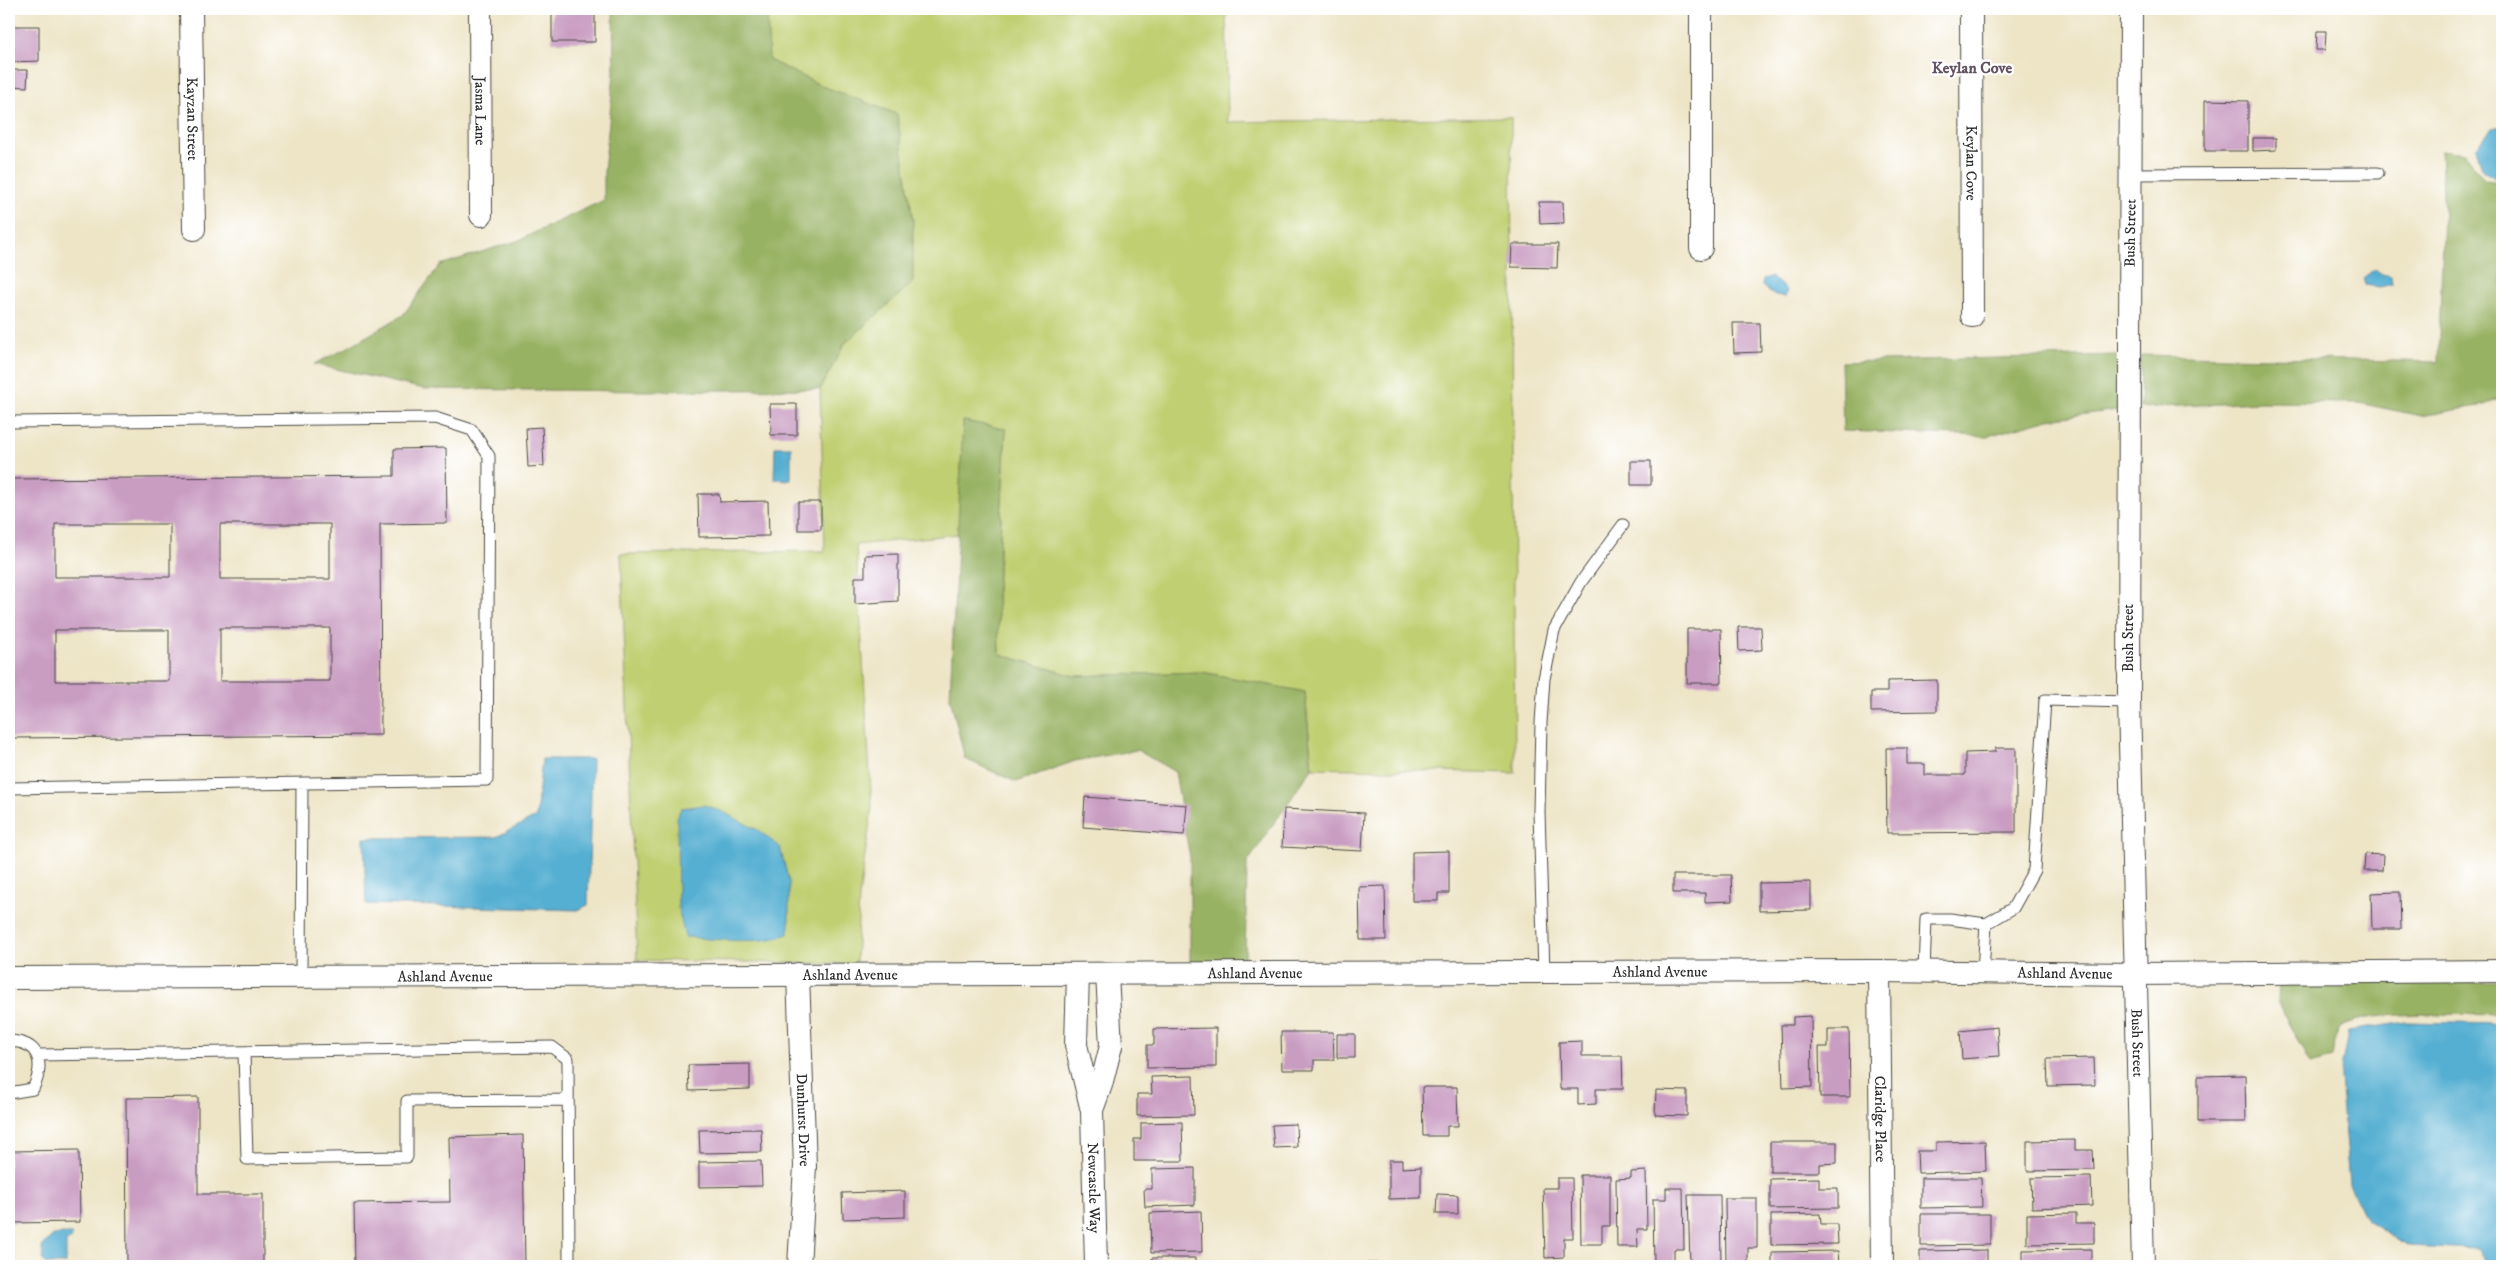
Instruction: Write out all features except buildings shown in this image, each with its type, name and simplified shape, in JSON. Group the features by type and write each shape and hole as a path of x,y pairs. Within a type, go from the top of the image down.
{"street":[{"name":"Kayzan Street","path":"191,9 194,229"},
{"name":"Jasma Lane","path":"480,9 481,215"},
{"path":"1701,248 1702,9"},
{"name":"Keylan Cove","path":"1971,9 1972,316"},
{"name":"Bush Street","path":"2131,9 2128,702 2143,1266"},
{"name":"Ashland Avenue","path":"9,978 1879,971 2135,974 2502,971"},
{"name":"Claridge Place","path":"1879,971 1882,1266"},
{"name":"Dunhurst Drive","path":"798,974 805,1166 799,1266"},
{"name":"Newcastle Way","path":"1078,974 1076,1045 1092,1111 1096,1266"},
{"name":"Newcastle Way","path":"1092,1111 1111,1046 1107,974"}],"lane":[{"path":"2131,174 2378,173"},
{"path":"9,422 435,418 472,430 489,456 487,780 9,788"},
{"path":"1544,972 1539,812 1540,723 1544,679 1554,630 1581,582 1623,525"},
{"path":"1924,971 1926,919 1950,919 1986,924 2013,908 2034,870 2045,700 2128,702"},
{"path":"301,977 302,783"},
{"path":"1983,972 1986,924"},
{"path":"9,1042 22,1042 32,1047 38,1055 39,1077 33,1089 9,1093"},
{"path":"38,1055 552,1047 568,1059 569,1266"},
{"path":"244,1052 246,1159 407,1157 407,1101 568,1100"}],"green space":[{"path":"613,9 767,9 769,60 820,85 897,114 913,220 913,282 845,343 820,389 645,391 424,389 314,364 345,349 403,315 440,265 517,241 604,200 604,172 614,73"},
{"path":"767,9 1226,9 1228,122 1511,117 1515,773 1312,768 1305,692 1202,672 1074,676 999,654 997,591 1006,430 964,421 958,534 856,545 872,808 859,896 856,964 637,960 621,554 825,551 820,389 845,343 913,282 820,85 768,60"},
{"path":"2441,150 2464,153 2485,180 2502,182 2502,398 2484,405 2421,416 2359,403 2260,402 2140,408 2141,355 2438,362 2444,217"},
{"path":"2117,355 2117,410 2049,419 1988,436 1843,431 1841,362"},
{"path":"963,421 1006,429 997,591 999,654 1074,676 1202,672 1305,692 1312,768 1247,863 1245,963 1190,963 1190,858 1175,772 1137,750 1075,761 1016,782 965,759 950,697"},
{"path":"2502,981 2502,1015 2416,1014 2368,1018 2351,1022 2338,1031 2333,1058 2310,1064 2278,1002 2279,983"}],"water":[{"path":"2502,126 2502,179 2500,180 2483,171 2476,148 2492,128"},
{"path":"2375,269 2382,274 2391,276 2392,284 2380,287 2365,285 2363,278"},
{"path":"1771,277 1787,290 1785,297 1772,294 1762,286 1763,279"},
{"path":"775,447 791,447 791,480 774,479"},
{"path":"542,759 592,759 588,905 577,910 366,904 364,838 496,837 536,817"},
{"path":"704,805 721,811 758,830 780,847 789,882 789,933 780,937 754,941 685,937 678,908 677,818 681,808"},
{"path":"2406,1022 2502,1024 2502,1266 2491,1266 2476,1249 2408,1246 2367,1220 2349,1184 2340,1077 2348,1031"},
{"path":"59,1234 71,1234 72,1239 66,1242 66,1264 46,1264 43,1261 42,1247 51,1237"}],"district":[{"name":"Keylan Cove","path":"1972,67"}]}
